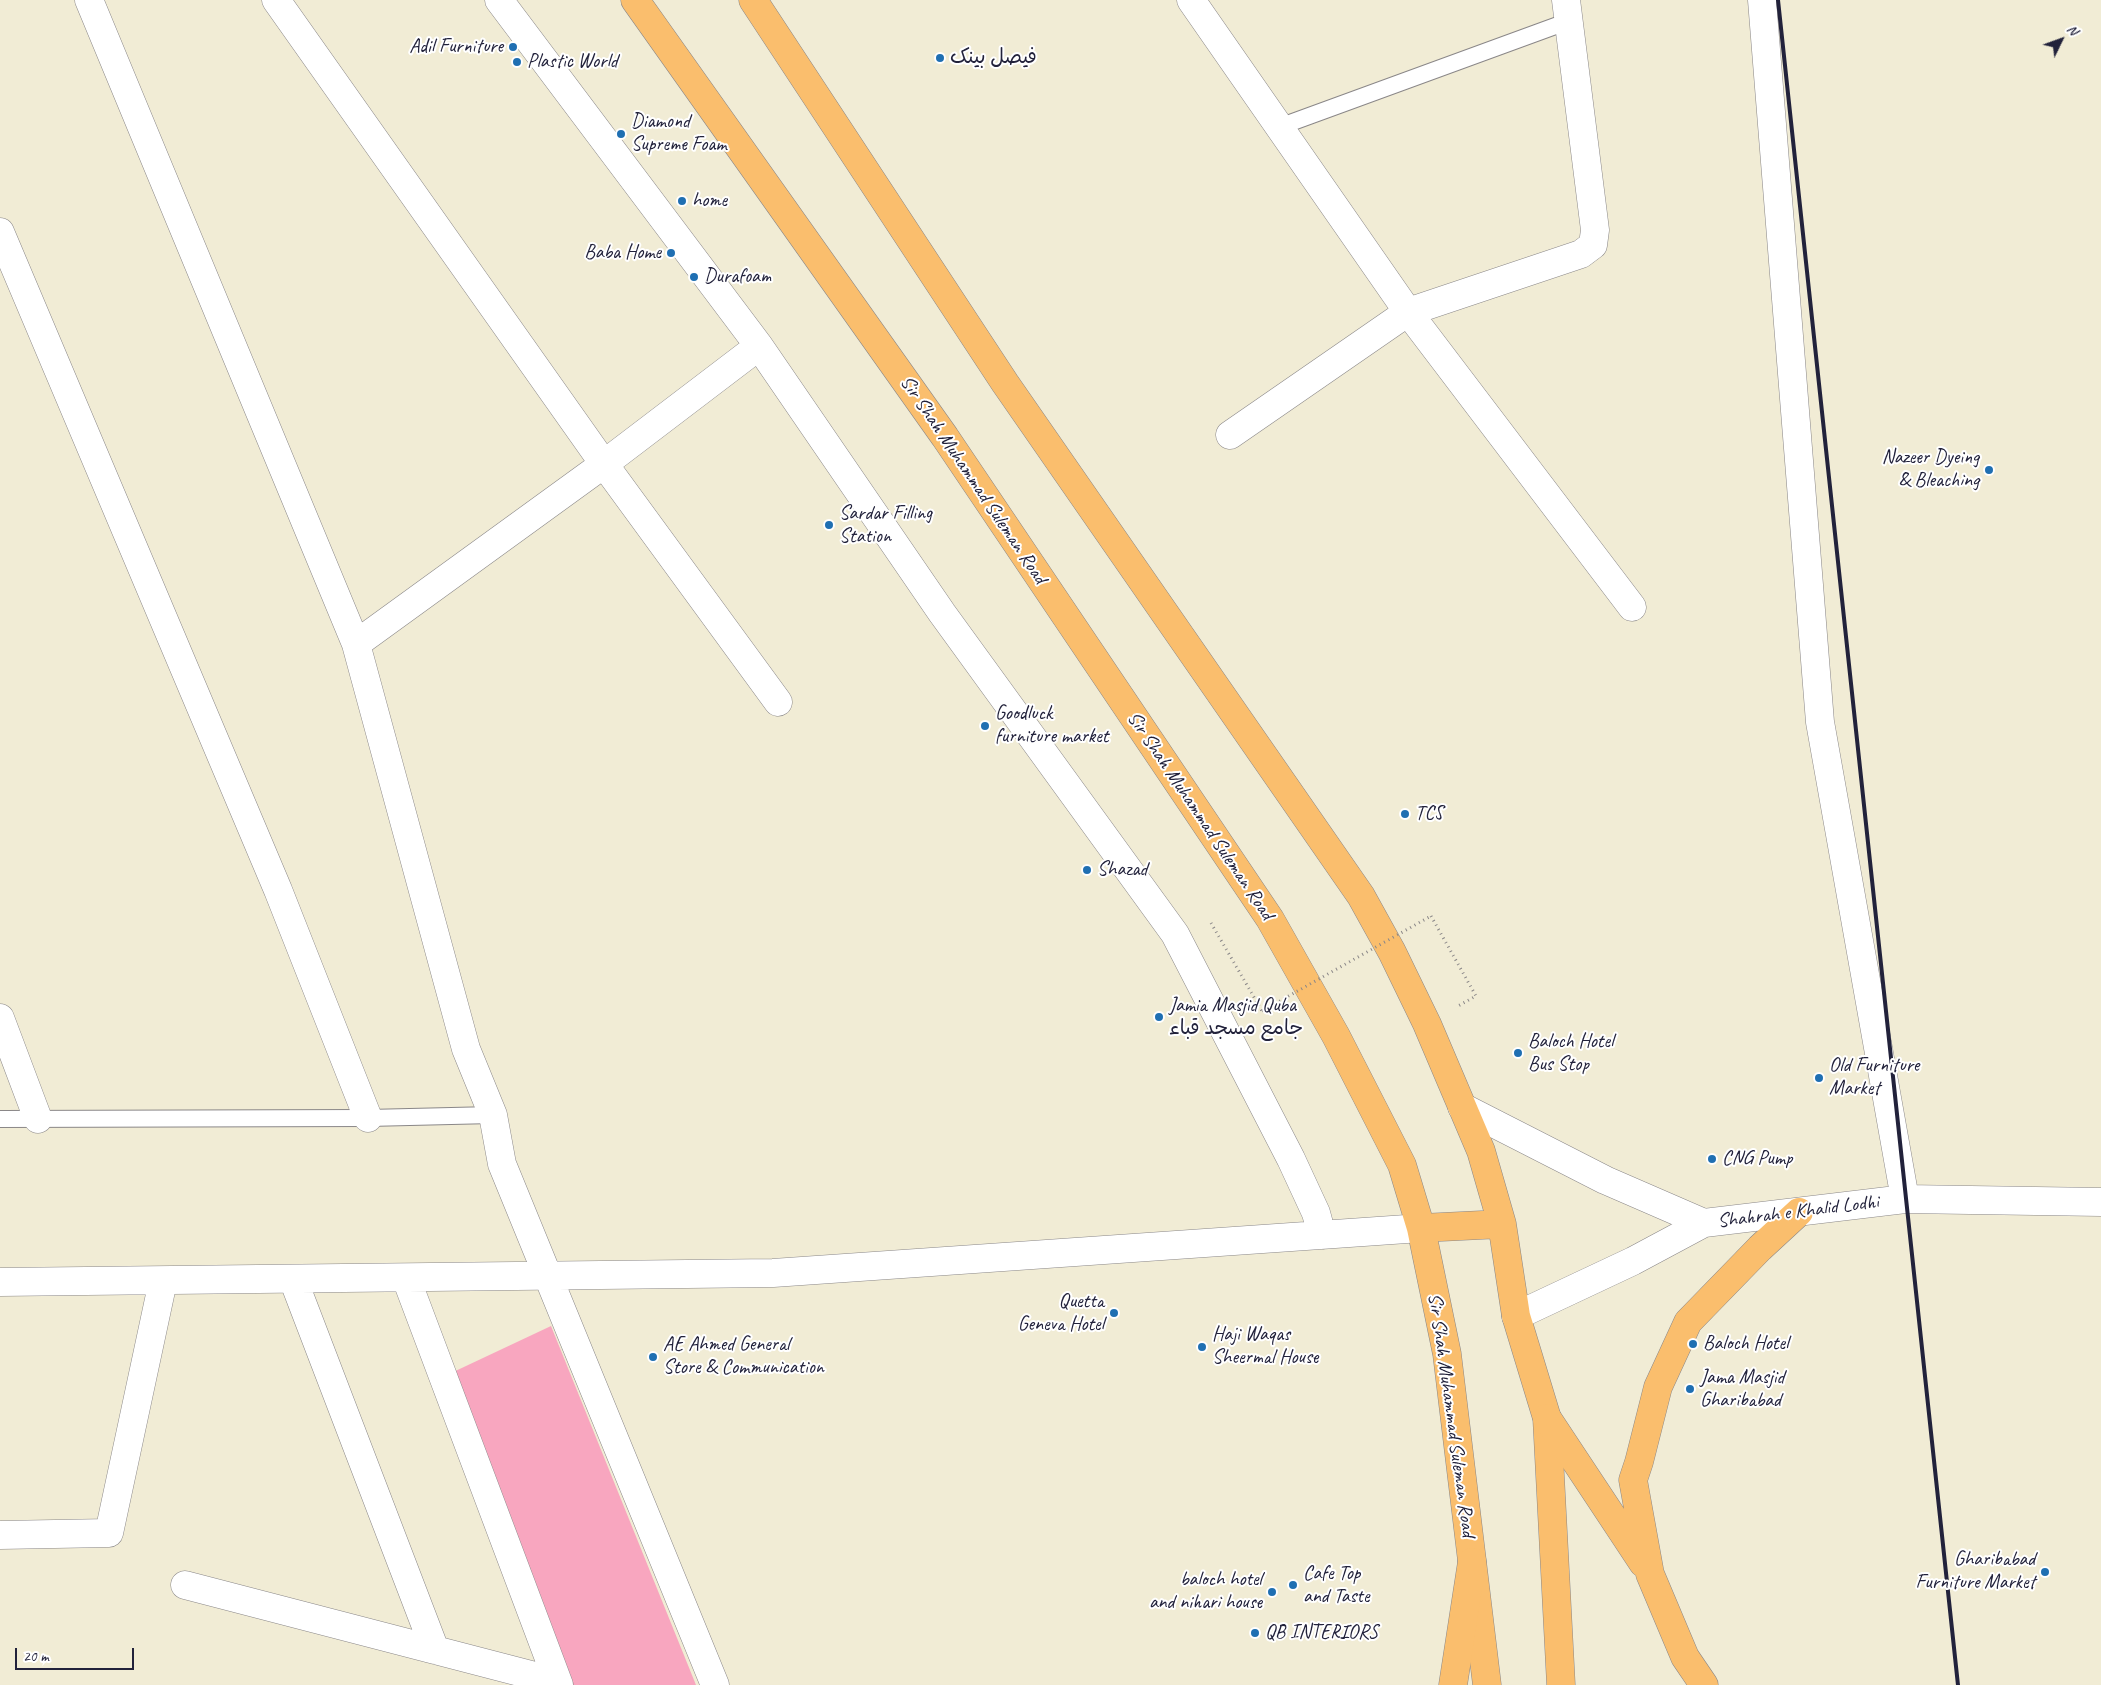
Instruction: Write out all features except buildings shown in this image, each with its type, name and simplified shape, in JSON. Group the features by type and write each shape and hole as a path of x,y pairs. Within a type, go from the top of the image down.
{"highway":[{"name":"Sir Shah Muhammad Suleman Road","path":"635,0 945,437 1270,918 1336,1036 1402,1165 1421,1228 1447,1354 1487,1685"},
{"path":"753,0 1005,383 1361,896 1392,952 1427,1024 1481,1151 1502,1224 1516,1316 1547,1418 1561,1685"},
{"path":"1650,1574 1633,1480 1658,1387 1688,1322 1760,1248 1799,1212"},
{"path":"1421,1228 1502,1224"},
{"path":"1547,1418 1650,1574 1685,1657 1704,1685"},
{"path":"1453,1685 1472,1562"}],"street":[{"path":"89,0 356,644 466,1049 493,1115 502,1164 715,1685"},
{"path":"276,0 604,464 778,702"},
{"path":"499,0 759,346 942,612 1175,934 1291,1159 1316,1213 1322,1235"},
{"path":"1191,0 1408,312 1632,607"},
{"path":"1762,0 1820,722 1905,1199"},
{"path":"1230,435 1408,312 1582,254 1593,245 1594,230 1568,11"},
{"path":"0,232 278,890 368,1118"},
{"path":"356,644 604,464 759,346"},
{"path":"0,1018 38,1119"},
{"name":"Shahrah e Khalid Lodhi","path":"1462,1107 1605,1180 1704,1223 1905,1199 2101,1202"},
{"path":"1516,1316 1633,1261 1704,1223"},
{"path":"0,1282 773,1273 1421,1228"},
{"path":"406,1278 559,1684"},
{"path":"293,1279 435,1650"},
{"path":"0,1535 109,1533 163,1281"},
{"path":"185,1585 559,1684"}],"lane":[{"path":"1279,126 1568,11"},
{"path":"0,1119 368,1118 493,1115"}],"path":[{"path":"1207,916 1262,1012 1431,916 1476,996"}],"railway":[{"path":"1778,0 1958,1685"}],"place":[{"name":"Adil Furniture","path":"513,47"},
{"name":"فیصل بینک","path":"940,58"},
{"name":"Plastic World","path":"517,62"},
{"name":"Diamond Supreme Foam","path":"621,134"},
{"name":"home","path":"682,201"},
{"name":"Baba Home","path":"671,253"},
{"name":"Durafoam","path":"694,277"},
{"name":"Nazeer Dyeing & Bleaching","path":"1989,470"},
{"name":"Sardar Filling Station","path":"829,525"},
{"name":"Goodluck furniture market","path":"985,726"},
{"name":"TCS","path":"1405,814"},
{"name":"Shazad","path":"1087,870"},
{"name":"Jamia Masjid Quba جامع مسجد قباء","path":"1159,1017"},
{"name":"Baloch Hotel Bus Stop","path":"1518,1053"},
{"name":"Old Furniture Market","path":"1819,1078"},
{"name":"CNG Pump","path":"1712,1159"},
{"name":"Quetta Geneva Hotel","path":"1114,1313"},
{"name":"Baloch Hotel","path":"1693,1344"},
{"name":"Haji Waqas Sheermal House","path":"1202,1347"},
{"name":"AE Ahmed General Store & Communication","path":"653,1357"},
{"name":"Jama Masjid Gharibabad","path":"1690,1389"},
{"name":"Gharibabad Furniture Market","path":"2045,1572"},
{"name":"Cafe Top and Taste","path":"1293,1585"},
{"name":"baloch hotel and nihari house","path":"1272,1592"},
{"name":"QB INTERIORS","path":"1255,1633"}]}
